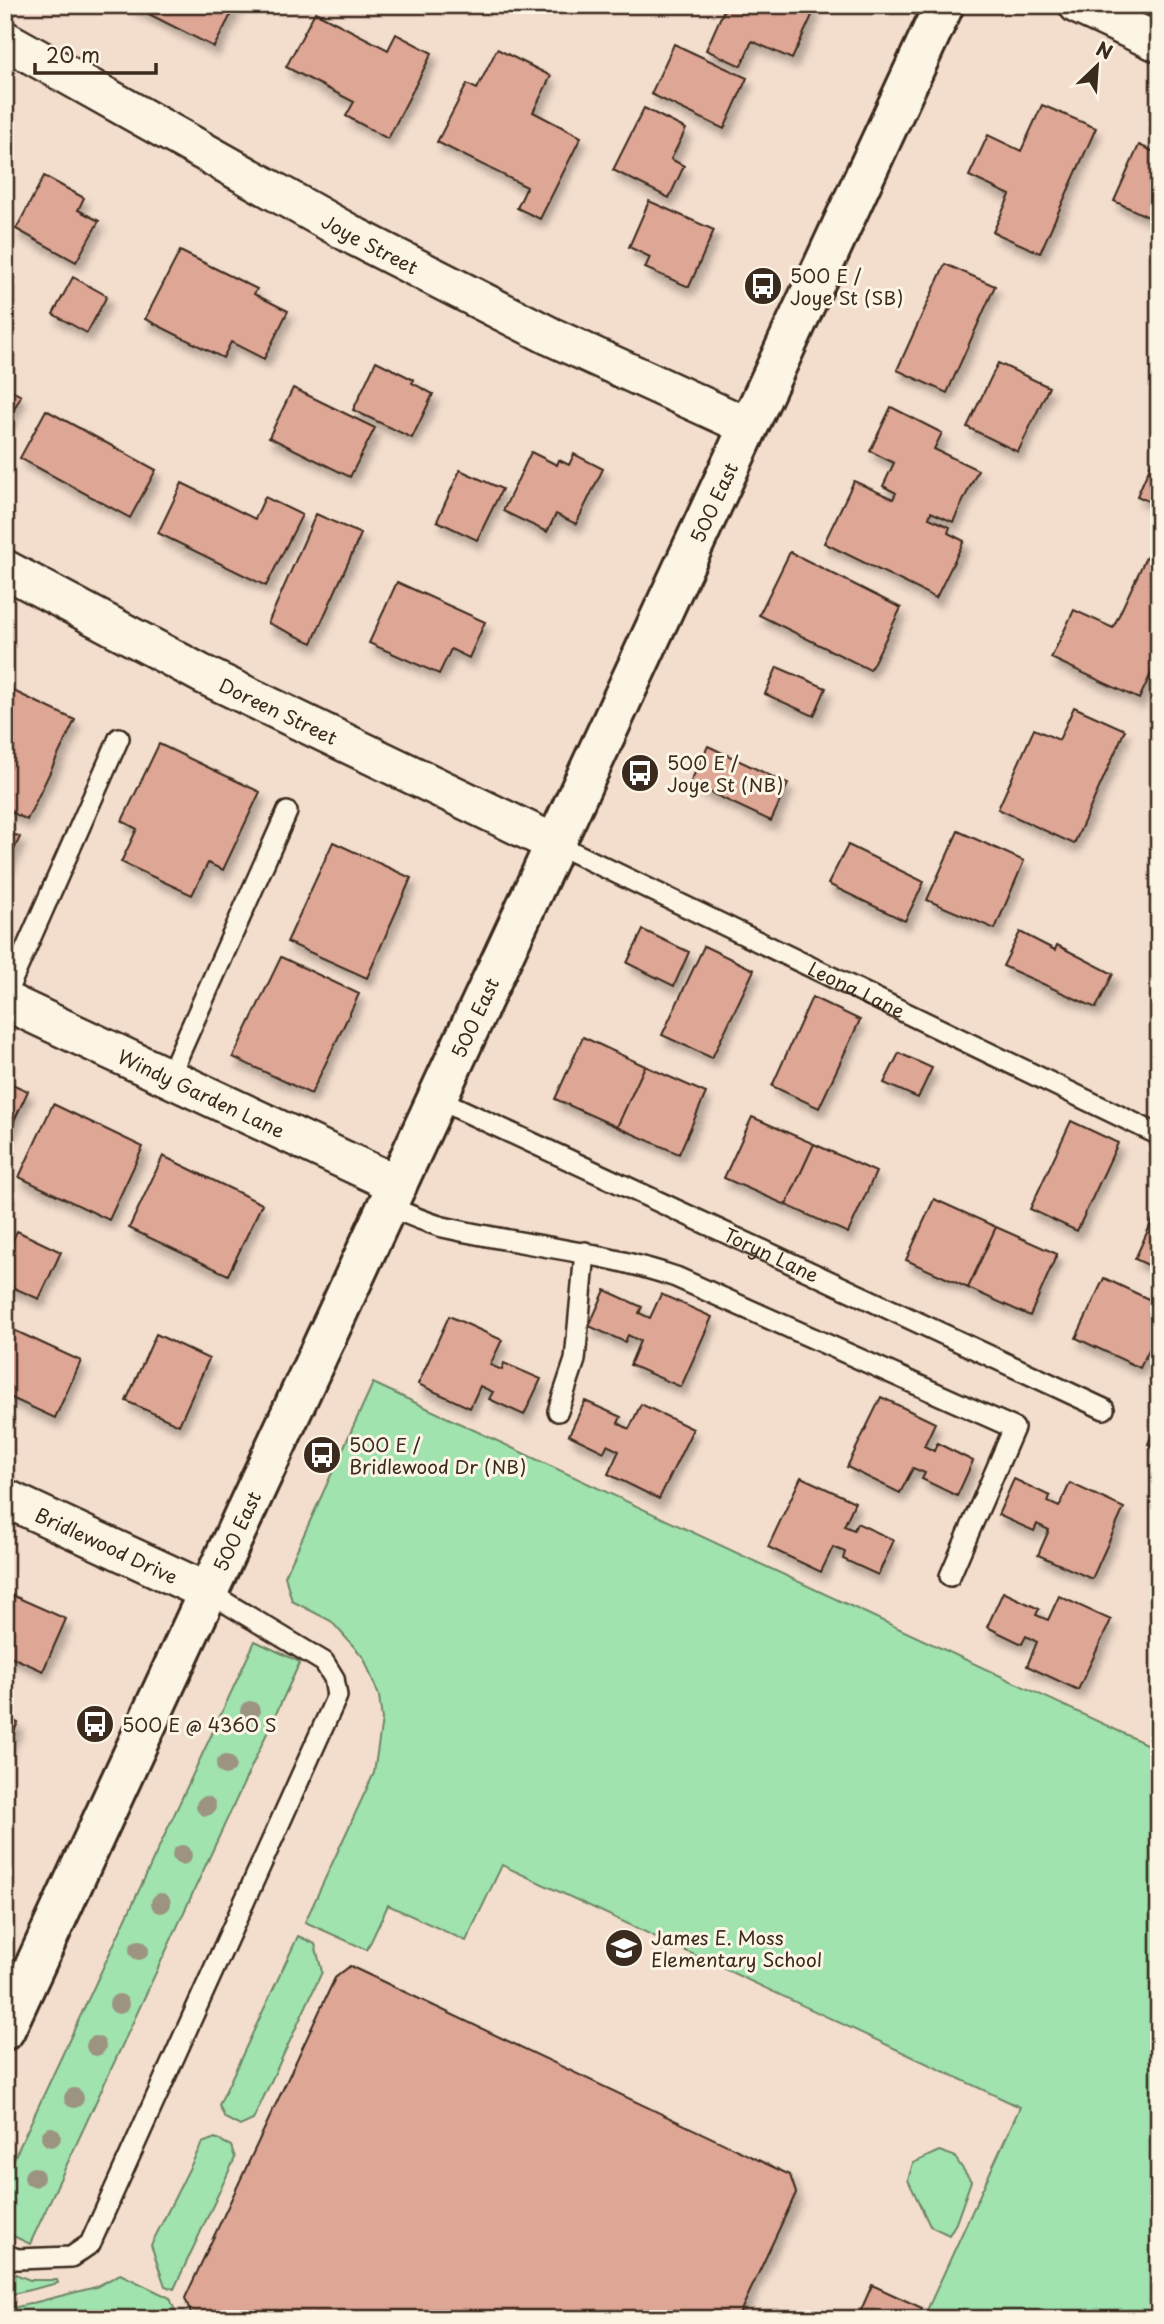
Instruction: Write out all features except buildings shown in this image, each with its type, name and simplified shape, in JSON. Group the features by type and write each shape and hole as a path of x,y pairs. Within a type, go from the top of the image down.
{"street":[{"name":"500 East","path":"5,2030 944,5"},
{"path":"1078,5 1159,43"},
{"name":"Joye Street","path":"5,40 356,237 550,336 747,426"},
{"name":"Doreen Street","path":"5,569 202,674 556,844"},
{"name":"Windy Garden Lane","path":"5,999 169,1077 393,1195"},
{"name":"Bridlewood Drive","path":"5,1498 208,1592"}],"lane":[{"path":"5,999 119,738"},
{"path":"169,1077 287,812"},
{"name":"Leona Lane","path":"556,844 1159,1135"},
{"name":"Toryn Lane","path":"438,1099 1104,1409"},
{"path":"393,1195 441,1226 632,1262 676,1277 1014,1428 950,1576"},
{"path":"558,1411 575,1360 585,1252"},
{"path":"5,2254 17,2259 71,2257 90,2244 337,1696 334,1678 324,1662 208,1592"}],"green space":[{"path":"373,1383 1159,1750 1159,2319 923,2319 1020,2107 502,1865 466,1941 388,1905 367,1950 305,1922 374,1773 382,1720 379,1696 364,1658 331,1621 292,1601 285,1576"},
{"path":"255,1641 300,1662 30,2244 5,2232 5,2178"},
{"path":"298,1936 315,1944 322,1972 253,2120 240,2126 225,2118 219,2105"},
{"path":"215,2138 231,2146 235,2158 174,2289 165,2286 151,2245 202,2143"},
{"path":"939,2151 954,2156 971,2181 949,2235 930,2226 908,2180 913,2163"},
{"path":"5,2270 30,2280 57,2280 58,2283 5,2296"},
{"path":"120,2274 170,2298 178,2319 5,2319 5,2310 96,2287"}],"place":[{"name":"500 E / Joye St (SB)","path":"763,286"},
{"name":"500 E / Joye St (NB)","path":"640,773"},
{"name":"500 E / Bridlewood Dr (NB)","path":"322,1455"},
{"name":"500 E @ 4360 S","path":"95,1724"},
{"name":"James E. Moss Elementary School","path":"624,1948"}]}
